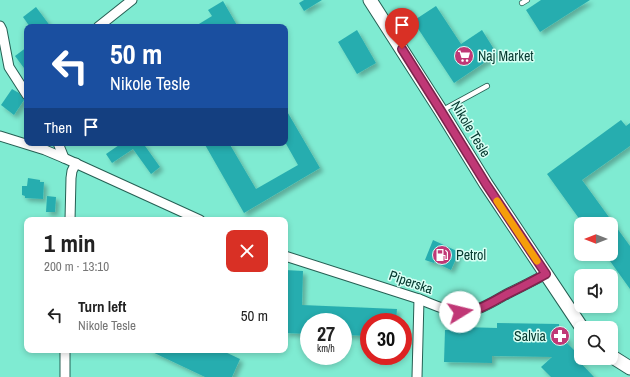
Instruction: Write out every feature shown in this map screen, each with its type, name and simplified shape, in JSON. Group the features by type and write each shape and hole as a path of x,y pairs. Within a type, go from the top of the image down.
{"street":[{"path":"102,24 132,0"},
{"name":"Nikole Tesle","path":"370,0 486,184 577,321"},
{"path":"0,26 9,67 16,80 24,87"},
{"path":"0,136 24,143"},
{"path":"32,146 76,163 193,217"},
{"path":"59,146 64,158"},
{"path":"70,217 71,178 72,171 76,163"},
{"name":"Piperska","path":"288,257 460,312 478,309 546,274"},
{"path":"417,377 419,299"},
{"path":"64,377 65,353"},
{"path":"618,360 630,368"}],"lane":[{"path":"522,3 527,0"},
{"path":"441,111 487,86"}],"building":[{"path":"304,0 322,0 304,11 299,3"},
{"path":"541,0 590,0 540,32 526,10"},
{"path":"223,1 236,24 199,24 212,16 208,10"},
{"path":"436,6 461,44 482,30 497,54 454,83 413,21"},
{"path":"36,7 49,24 28,24 23,17"},
{"path":"357,30 376,63 357,74 338,42"},
{"path":"24,49 24,68 15,56"},
{"path":"12,89 19,93 24,100 14,115 1,105"},
{"path":"288,113 320,168 244,213 206,146 231,146 256,189 298,165 287,146"},
{"path":"621,120 626,126 630,123 630,146 582,180 609,217 578,217 547,174"},
{"path":"118,146 145,146 160,167 151,174 133,149 112,163 106,154"},
{"path":"28,178 44,182 43,199 25,198 25,196 22,195 22,186 27,186"},
{"path":"47,196 56,197 55,212 46,212"},
{"path":"618,230 630,246 630,289 618,272 618,269 616,269 610,261 618,261"},
{"name":"Petrol","path":"433,240 459,252 451,270 434,262 425,260"},
{"path":"288,270 303,271 302,305 397,309 397,313 360,313 360,336 352,335 352,313 300,313 300,334 288,333"},
{"path":"497,323 559,324 559,331 569,340 566,342 574,350 574,365 583,365 594,377 551,377 541,367 552,357 492,356 492,363 444,362 445,330 462,330 463,327 497,328"},
{"path":"154,353 227,353 240,359 232,377 205,377"}],"slow traffic":[{"path":"497,201 537,261"}],"place":[{"name":"Naj Market","path":"464,56"},
{"name":"Petrol","path":"442,255"},
{"name":"Salvia","path":"560,336"}],"route":[{"path":"402,49 486,184 546,274 478,309 460,312"}]}
